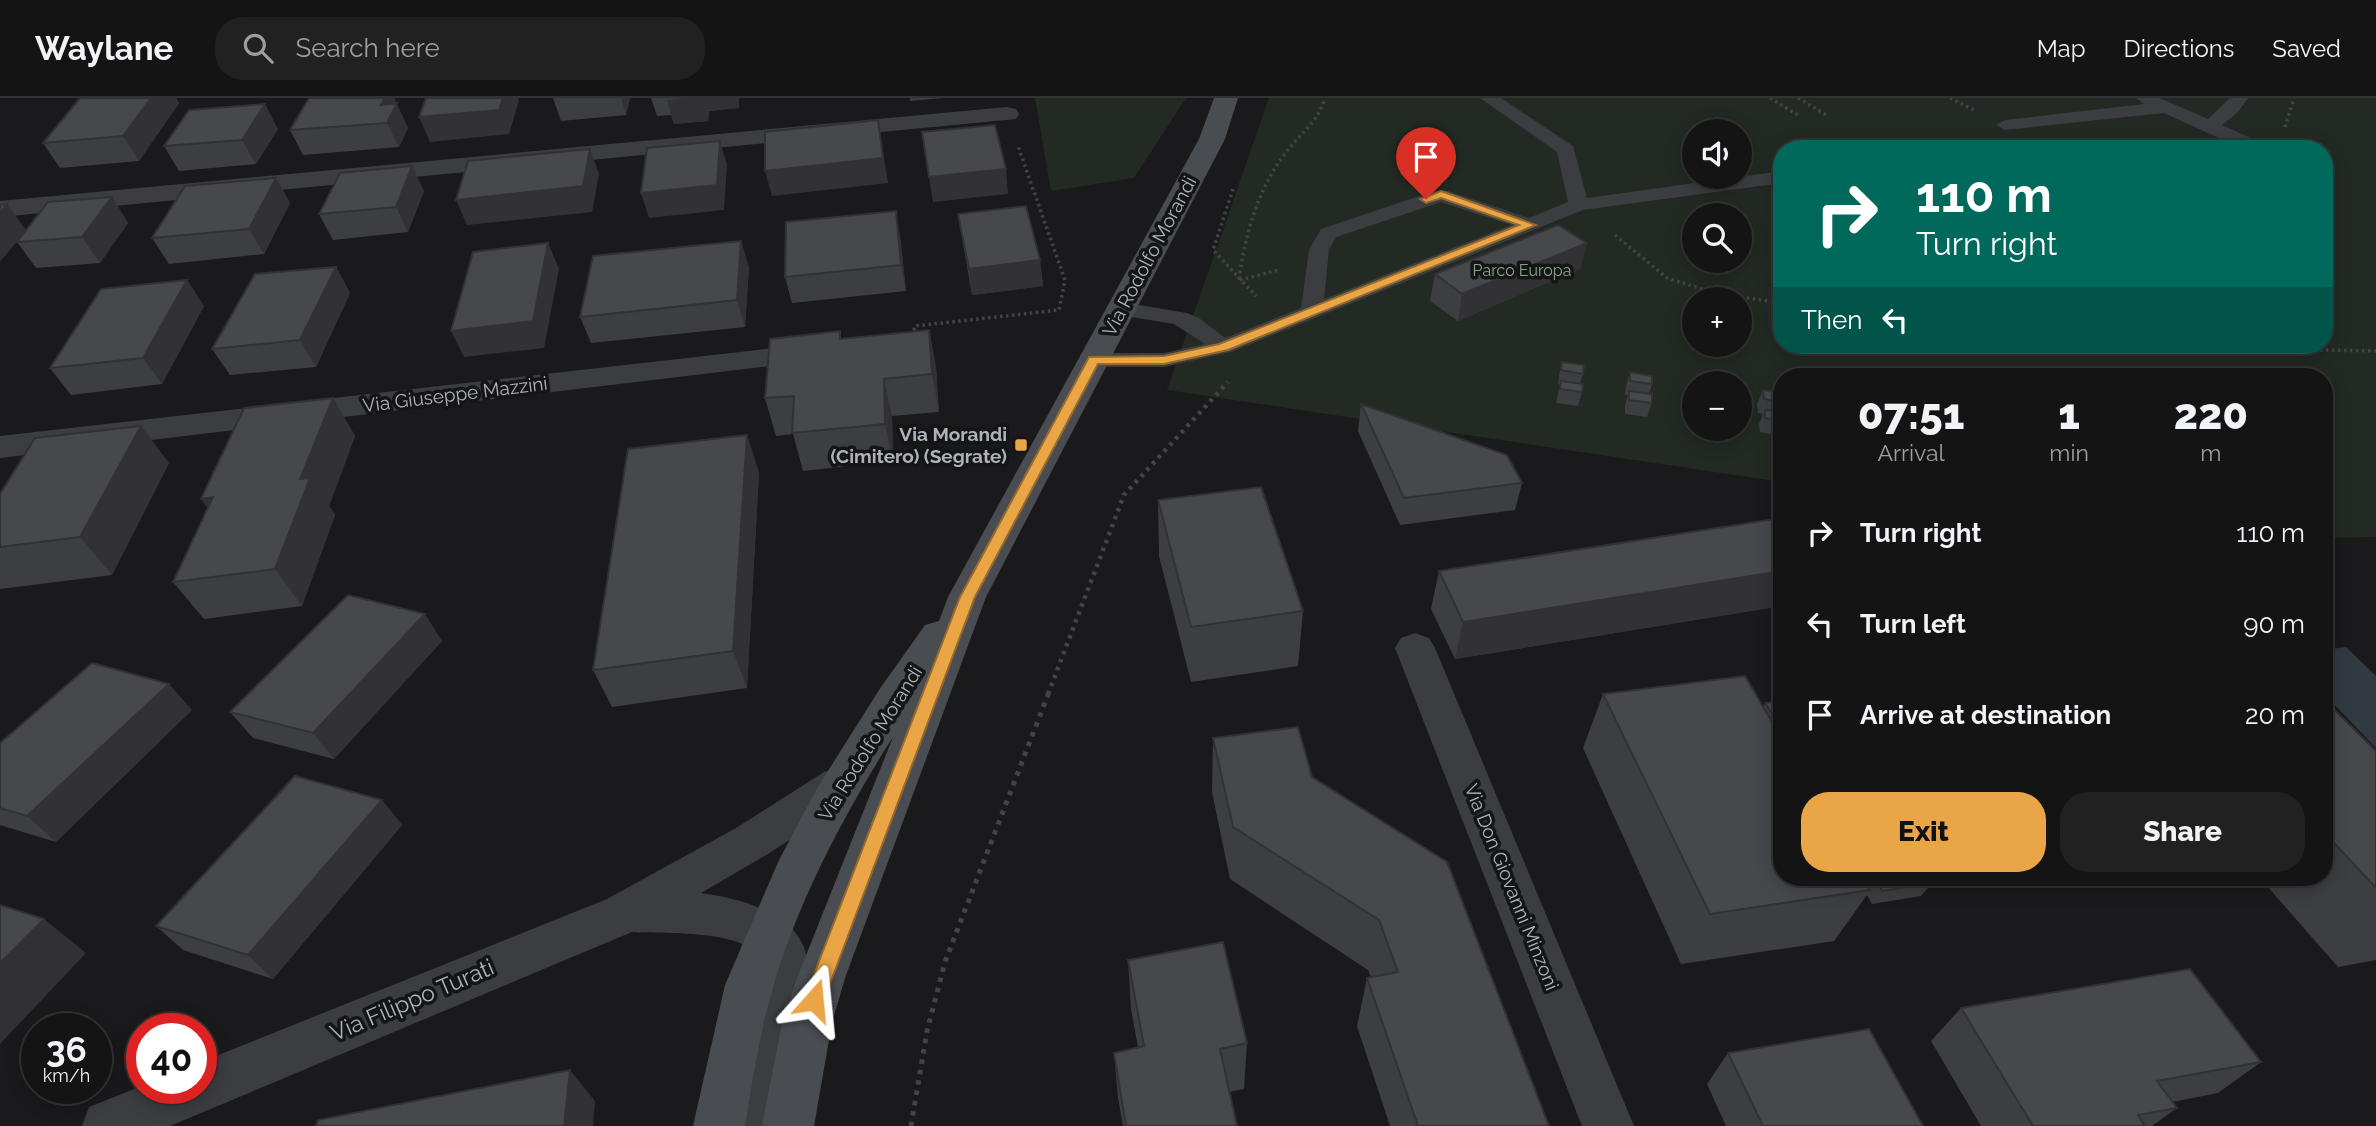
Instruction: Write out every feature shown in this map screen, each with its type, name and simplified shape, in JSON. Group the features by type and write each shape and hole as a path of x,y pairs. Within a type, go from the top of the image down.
{"street":[{"name":"Via Rodolfo Morandi","path":"788,1126 807,1023 821,978 967,597 1212,139 1226,98"},
{"path":"0,209 1007,114"},
{"name":"Via Giuseppe Mazzini","path":"0,447 910,342"},
{"name":"Via Rodolfo Morandi","path":"719,1126 738,1028 750,983 801,860 839,785 894,697 967,597"},
{"name":"Via Don Giovanni Minzoni","path":"1415,648 1608,1126"},
{"name":"Via Filippo Turati","path":"217,1081 624,914 752,841 839,785"},
{"name":"Via Filippo Turati","path":"624,914 661,909 686,911 738,922 769,936"},
{"path":"755,1126 784,983 785,964 780,949 769,936"},
{"name":"Via Filippo Turati","path":"108,1126 161,1104"}],"lane":[{"path":"1489,98 1566,150 1579,205"},
{"path":"2145,98 2239,140"},
{"path":"2209,127 2232,108 2239,98"},
{"path":"2005,125 2166,107"},
{"path":"1094,360 1164,360 1223,347 1579,205 1773,178"},
{"path":"1312,312 1320,250 1328,233 1441,195 1530,225"},
{"path":"1121,309 1179,318 1191,323 1223,347"}],"path":[{"path":"1239,280 1243,250 1261,198 1287,150 1322,113 1325,98"},
{"path":"1770,98 1798,115"},
{"path":"1798,98 1828,116"},
{"path":"910,342 915,326 1059,310 1065,280 1007,114"},
{"path":"1233,187 1213,250 1239,280 1287,323"},
{"path":"1579,205 1667,278 1714,293 1773,302"},
{"path":"2333,350 2376,351"},
{"path":"911,1126 927,1031 945,962 1124,495 1236,373"}],"green space":[{"path":"1035,98 1186,98 1134,178 1051,191"},
{"name":"Parco Europa","path":"1269,98 2376,98 2376,537 2333,538 2333,368 1773,368 1773,481 1167,390"}],"shaded area":[{"path":"2346,647 2376,676 2376,748 2333,703 2333,649"}],"building":[{"path":"80,98 151,98 123,136 43,143"},
{"path":"309,98 385,98 381,105 397,103 387,123 290,130"},
{"path":"426,98 503,98 499,110 419,117"},
{"path":"265,104 242,140 164,146 189,110"},
{"path":"878,120 883,158 765,171 765,132"},
{"path":"995,125 1006,169 929,177 922,132"},
{"path":"720,141 717,185 641,193 647,148"},
{"path":"590,149 583,186 456,200 468,161"},
{"path":"412,166 396,207 319,214 340,173"},
{"path":"276,178 249,229 152,238 185,186"},
{"path":"112,197 82,237 17,242 48,202"},
{"path":"1026,206 1040,260 969,269 958,214"},
{"path":"896,211 901,265 785,277 786,222"},
{"path":"1558,225 1587,243 1462,294 1435,274"},
{"path":"741,241 737,300 580,317 593,256"},
{"path":"548,243 533,321 451,331 473,252"},
{"path":"336,267 300,340 212,349 255,274"},
{"path":"187,280 143,358 50,368 101,289"},
{"path":"929,330 932,374 884,379 885,424 792,433 794,396 765,398 770,339 840,331 840,339"},
{"path":"1562,362 1584,365 1583,374 1561,370"},
{"path":"1630,372 1652,376 1652,384 1630,381"},
{"path":"1561,381 1583,384 1582,392 1560,389"},
{"path":"1763,390 1773,392 1773,400 1764,399"},
{"path":"1629,391 1652,394 1652,403 1629,400"},
{"path":"333,398 300,479 310,478 275,569 173,582 213,497 201,499 244,408"},
{"path":"1361,404 1507,455 1522,483 1404,498"},
{"path":"1765,410 1773,411 1773,419 1765,418"},
{"path":"141,426 80,537 0,547 0,494 35,438"},
{"path":"747,435 733,651 593,670 628,449"},
{"path":"1261,487 1303,611 1191,627 1158,500"},
{"path":"1773,519 1773,572 1463,622 1439,571"},
{"path":"348,595 425,614 313,733 230,712"},
{"path":"92,663 169,684 27,816 0,808 0,743"},
{"path":"1745,676 1773,724 1773,886 1868,886 1870,890 1710,914 1603,694"},
{"path":"1773,702 1773,716 1765,703"},
{"path":"2333,708 2376,751 2376,888 2333,842"},
{"path":"1298,727 1312,777 1447,862 1549,1126 1418,1126 1367,978 1398,972 1379,920 1233,827 1213,738"},
{"path":"295,776 382,800 248,955 156,926"},
{"path":"1879,886 1913,886 1882,891"},
{"path":"0,905 44,919 0,963"},
{"path":"1223,942 1247,1043 1220,1049 1237,1126 1126,1126 1114,1053 1144,1046 1128,960"},
{"path":"2190,969 2261,1062 2157,1081 2177,1108 2138,1115 2145,1126 2033,1126 1961,1008"},
{"path":"1869,1029 1923,1126 1763,1126 1728,1053"},
{"path":"570,1070 564,1126 316,1126 318,1120"}],"place":[{"name":"Via Morandi (Cimitero) (Segrate)","path":"1021,445"}],"route":[{"path":"814,1000 967,597 1094,360 1164,360 1223,347 1530,225 1441,195 1426,199"}]}
